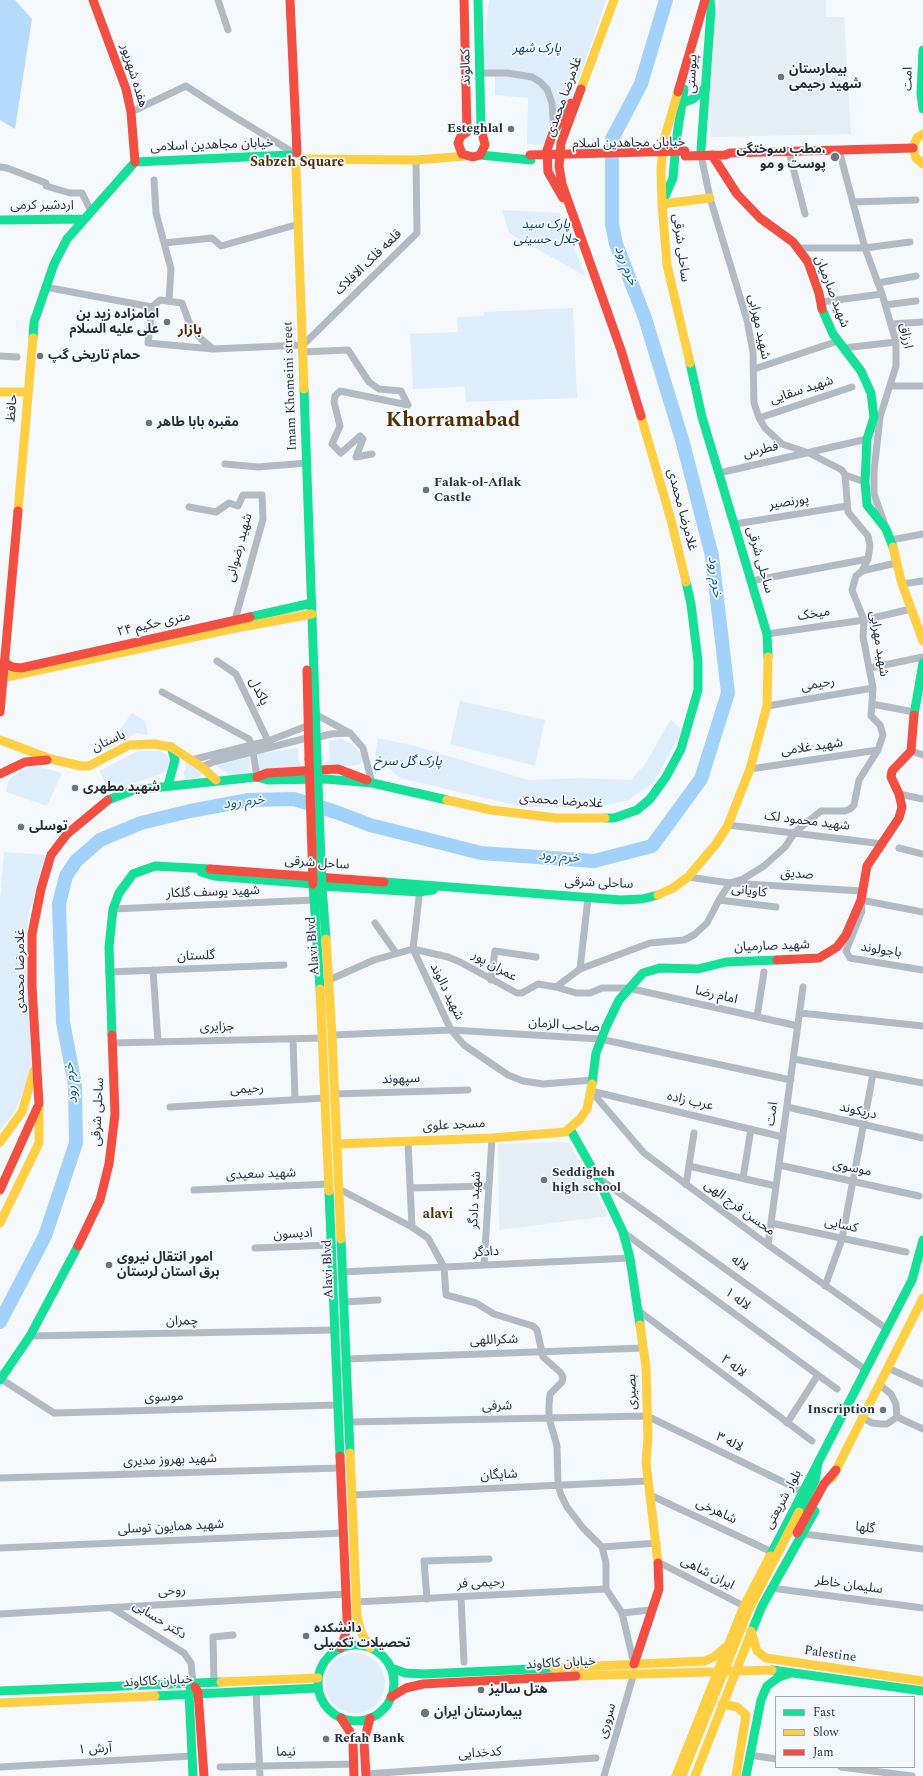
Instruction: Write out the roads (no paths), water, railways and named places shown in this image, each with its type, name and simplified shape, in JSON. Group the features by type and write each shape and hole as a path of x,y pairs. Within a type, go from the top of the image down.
{"main road":[{"name":"هفده شهریور","path":"93,0 118,64 131,112 135,162"},
{"path":"290,0 296,155 302,164 296,168 291,166 289,162 296,155 416,160 466,156"},
{"name":"کمالوند","path":"464,0 467,132 461,136 458,143 460,151 466,156"},
{"name":"کمالوند","path":"478,0 481,134 485,141 482,152"},
{"name":"غلامرضا محمدی","path":"0,1223 39,1143 39,1104 32,986 32,934 41,889 51,855 67,834 107,800 134,790 216,780 257,777 268,780 325,779 372,783 491,810 556,818 614,818 637,810 650,799 666,777 681,750 698,690 698,661 691,604 671,520 648,434 621,350 562,184 559,166 562,143 614,0"},
{"name":"ساحلی شرقی","path":"450,887 621,900 657,896 673,888 688,877 716,844 728,825 750,769 767,706 769,672 767,634 702,417 667,265 662,204 661,170 663,143 688,63 705,0"},
{"name":"پیوستی","path":"701,153 711,10 710,0"},
{"name":"امت","path":"923,50 921,94 923,109"},
{"path":"662,204 673,178 676,142 688,63"},
{"path":"572,212 552,182 546,163 548,144 584,82"},
{"path":"682,103 693,99 706,87"},
{"path":"693,99 698,102 704,112"},
{"path":"923,134 917,138 913,148 916,158 923,164"},
{"name":"خیابان مجاهدین اسلام","path":"701,153 712,155 730,152 789,152 913,148"},
{"name":"خیابان مجاهدین اسلام","path":"466,156 473,157 482,152 531,157 685,154 725,149 730,152"},
{"name":"خیابان مجاهدین اسلامی","path":"135,162 296,155"},
{"name":"شهید صارمیان","path":"712,155 737,194 760,218 798,248 808,262 823,312 841,345 861,371 871,393 874,417 867,440 865,482 866,505 886,529 891,540 902,584 923,641"},
{"name":"حافظ","path":"0,712 34,322 54,264 67,239 135,162"},
{"name":"Imam Khomeini street","path":"296,168 312,603 310,614 306,726 311,738"},
{"path":"662,204 710,198"},
{"name":"اردشیر کرمی","path":"0,220 84,219"},
{"path":"0,392 27,392"},
{"name":"۲۴ متری حکیم","path":"4,662 12,667 21,668 312,603"},
{"name":"Imam Khomeini street","path":"310,614 315,714 311,738 318,885"},
{"name":"۲۴ متری حکیم","path":"2,678 310,614"},
{"path":"911,751 914,730 914,712 919,701 923,663"},
{"name":"باستان","path":"0,740 51,760 70,765 89,766 129,745 154,744 171,747 202,767 216,780"},
{"path":"168,785 173,772 175,760 171,747"},
{"name":"شهید صارمیان","path":"570,1129 587,1109 600,1039 620,1000 628,988 643,974 650,970 660,968 688,970 726,962 819,958 841,943 861,900 867,866 899,818 902,807 899,794 892,777 892,770 911,751"},
{"name":"باستان","path":"0,774 26,762 51,760"},
{"name":"ساحلی شرقی","path":"0,1379 30,1336 69,1265 100,1200 109,1164 115,1114 109,972 109,947 113,909 126,883 133,874 140,870 155,866 182,867"},
{"path":"182,867 214,876 318,885 420,888"},
{"name":"ساحل شرقی","path":"182,867 420,888 450,887"},
{"name":"Alavi Blvd","path":"318,885 314,900 323,1038 346,1594 346,1632 341,1648"},
{"name":"Alavi Blvd","path":"318,885 329,980 332,1034 357,1617 361,1632 370,1648"},
{"path":"0,1142 22,1112 37,1064"},
{"path":"0,1190 39,1104"},
{"name":"مسجد علوی","path":"337,1144 492,1138 560,1133 570,1129"},
{"name":"بصیری","path":"570,1129 597,1177 623,1232 630,1258 639,1311 646,1367 648,1438 646,1462 660,1563 659,1589 650,1610 634,1669"},
{"name":"بلوار شریعتی","path":"676,1776 744,1606 912,1280 923,1240"},
{"path":"695,1776 751,1630 762,1606 803,1534 923,1298"},
{"path":"682,1776 749,1609 816,1481 818,1463"},
{"path":"689,1776 728,1674 754,1612 824,1484 836,1470"},
{"path":"751,1595 749,1600 751,1606 756,1608 762,1606"},
{"path":"737,1622 740,1620 748,1620 752,1626 751,1630"},
{"name":"Palestine","path":"751,1630 757,1651 766,1658 906,1683 923,1690"},
{"path":"341,1718 356,1720 370,1718 379,1713 391,1697 393,1683 391,1668 379,1653 370,1648 356,1645 341,1648 326,1660 318,1678 318,1688 326,1706 341,1718 350,1732 353,1743 354,1776"},
{"name":"خیابان کاکاوند","path":"391,1697 406,1688 423,1684 634,1669 705,1661 714,1657 727,1646"},
{"name":"خیابان کاکاوند","path":"391,1668 405,1673 424,1674 634,1669 735,1672"},
{"name":"Palestine","path":"735,1672 781,1670 793,1673 906,1683 923,1681"},
{"path":"746,1776 759,1707 768,1686 779,1677 793,1673"},
{"name":"خیابان کاکاوند","path":"0,1691 318,1678"},
{"name":"دکتر حسابی","path":"193,1682 193,1776"},
{"name":"خیابان کاکاوند","path":"0,1703 318,1688"},
{"name":"دکتر حسابی","path":"193,1693 204,1776"},
{"path":"708,1695 714,1701 723,1702 737,1707 746,1715 736,1776"},
{"path":"703,1708 711,1706 716,1710 718,1715"},
{"path":"366,1775 364,1742 365,1732 370,1718"}],"street":[{"path":"218,0 228,30"},
{"path":"480,73 508,73 532,77 540,82 547,89 552,103 554,132"},
{"path":"131,112 186,86 296,155"},
{"name":"ارزاق","path":"839,150 865,248 882,294 896,342 896,366 891,386 880,417 874,471 874,494 886,529"},
{"path":"789,152 805,214"},
{"name":"شهید مهرابی","path":"701,153 710,198 746,320 753,352 754,403 759,418 765,428 782,444 809,453 840,468 845,475 848,512 868,536 870,546 868,559 862,571 856,576 852,590 864,620 863,637 873,688 871,716 880,725 883,735 878,750 860,780 854,805 850,809 845,811 821,811 795,832 785,847 764,866 743,879 730,882"},
{"name":"قلعه فلک الافلاک","path":"303,348 417,233 416,160"},
{"path":"0,167 7,168 46,183 46,186 70,194 82,193 91,211"},
{"path":"154,180 156,214 171,269 169,300"},
{"path":"853,202 916,200"},
{"path":"164,243 212,238 221,246 299,224"},
{"path":"798,248 865,248 910,242"},
{"path":"878,283 916,276"},
{"path":"45,287 152,307"},
{"path":"821,302 882,294"},
{"path":"213,349 200,338 189,322 182,303 169,300 160,300 152,307 148,343 213,349 303,348 348,350 369,382 379,389 401,391 408,406 340,391 336,396 334,402 340,426 332,444 341,453 360,436 363,439 356,457 372,454"},
{"path":"885,305 916,301"},
{"path":"891,324 923,322"},
{"path":"754,369 841,345 896,342"},
{"path":"0,356 17,357"},
{"path":"891,386 923,386"},
{"name":"شهید سقایی","path":"759,418 852,387"},
{"path":"809,453 867,440"},
{"name":"فطرس","path":"719,473 809,453"},
{"path":"225,464 258,467 307,464"},
{"path":"845,475 865,482"},
{"name":"شهید رضوانی","path":"189,507 216,512 229,503 238,506 243,495 262,495 262,518 235,620"},
{"name":"پورنصیر","path":"735,524 847,506"},
{"path":"891,540 923,534"},
{"path":"751,581 868,559"},
{"path":"862,571 896,563"},
{"path":"902,584 923,581"},
{"name":"میخک","path":"767,634 864,620 911,609"},
{"path":"870,668 923,657"},
{"name":"پاکدل","path":"217,661 236,674 268,741"},
{"name":"رحیمی","path":"767,706 873,688"},
{"path":"162,692 249,739 253,749 257,777"},
{"path":"872,704 914,712"},
{"path":"315,714 350,733 363,748 372,783"},
{"path":"202,767 253,749 268,741 306,726"},
{"path":"191,760 331,734 350,733"},
{"name":"شهید غلامی","path":"750,769 878,750"},
{"path":"911,751 923,755"},
{"path":"899,794 923,800"},
{"name":"شهید محمود لک","path":"728,825 795,832 883,844"},
{"path":"899,848 923,854"},
{"name":"صدیق","path":"688,877 730,882 862,891"},
{"path":"556,987 580,969 650,944 684,940 694,935 707,923 730,882"},
{"path":"413,949 420,888"},
{"path":"580,969 588,898"},
{"name":"شهید یوسف گلکار","path":"113,909 314,900"},
{"name":"کاویانی","path":"719,900 776,907"},
{"path":"861,900 923,912"},
{"name":"باجولوند","path":"861,900 862,911 846,951 850,958 923,970"},
{"path":"375,923 396,953"},
{"name":"عمران پور","path":"329,980 396,953 413,949 448,957 517,993 522,993 538,984 556,987"},
{"name":"شهید دالوند","path":"413,949 451,1030 476,1054 508,1075 523,1082 543,1084 593,1080"},
{"path":"492,980 495,951 536,957"},
{"name":"گلستان","path":"109,972 284,965"},
{"path":"153,970 158,1042"},
{"path":"758,1017 764,972"},
{"name":"امام رضا","path":"556,987 576,993 590,993 602,988 628,988 798,1026"},
{"name":"امت","path":"768,1245 803,987"},
{"path":"800,1013 923,1026"},
{"name":"صاحب الزمان","path":"332,1034 451,1030 600,1039 791,1080"},
{"name":"جزایری","path":"113,1043 323,1038"},
{"path":"293,1039 295,1099"},
{"path":"794,1059 923,1083"},
{"path":"825,1286 842,1239 873,1074"},
{"name":"سپهوند","path":"335,1094 468,1090"},
{"name":"عرب زاده","path":"591,1091 783,1136"},
{"name":"محسن فرج الهی","path":"591,1091 644,1153 768,1245 887,1329"},
{"name":"رحیمی","path":"170,1106 325,1098"},
{"name":"دریکوند","path":"787,1107 923,1138"},
{"path":"743,1178 751,1129"},
{"path":"686,1185 694,1133"},
{"name":"شهید دادگر","path":"484,1265 492,1138"},
{"path":"408,1142 412,1227"},
{"name":"موسوی","path":"779,1165 919,1196"},
{"path":"689,1166 776,1186"},
{"name":"لاله","path":"597,1177 866,1370"},
{"name":"شهید سعیدی","path":"194,1190 329,1184"},
{"path":"410,1188 489,1186"},
{"path":"339,1189 412,1227 428,1238 444,1267 446,1295 476,1303 494,1314 533,1326 537,1330 543,1357 560,1372 563,1377 562,1382 550,1394 549,1418 557,1446 558,1485 561,1495 575,1518 602,1547 606,1563 606,1589 622,1613 634,1669"},
{"name":"کسایی","path":"771,1223 906,1252"},
{"name":"لاله ۱","path":"623,1232 837,1389"},
{"name":"ادیسون","path":"255,1248 331,1245"},
{"name":"دادگر","path":"342,1272 630,1258"},
{"path":"344,1302 378,1300"},
{"name":"لاله ۲","path":"639,1311 812,1441"},
{"name":"چمران","path":"30,1336 335,1330"},
{"name":"شکراللهی","path":"346,1359 643,1348"},
{"path":"888,1368 923,1384"},
{"path":"787,1423 818,1375"},
{"name":"موسوی","path":"0,1379 54,1413 338,1405"},
{"path":"880,1385 891,1394 896,1404 897,1417"},
{"name":"شرفی","path":"348,1422 647,1416"},
{"name":"لاله ۳","path":"647,1416 802,1491"},
{"path":"863,1418 872,1423 887,1424 897,1417"},
{"path":"897,1417 923,1429"},
{"name":"شهید بهروز مدیری","path":"0,1478 340,1468"},
{"name":"شایگان","path":"352,1495 648,1480"},
{"name":"شاهرخی","path":"650,1495 772,1552"},
{"name":"شهید همایون توسلی","path":"0,1548 343,1533"},
{"name":"گلها","path":"803,1534 923,1549"},
{"path":"602,1547 657,1543"},
{"path":"427,1599 424,1561 489,1559"},
{"name":"ایران شاهی","path":"660,1563 744,1606"},
{"name":"سلیمان خاطر","path":"772,1588 923,1608"},
{"name":"رحیمی فر","path":"356,1602 606,1589"},
{"name":"روحی","path":"0,1614 346,1594"},
{"path":"461,1597 464,1662"},
{"name":"دکتر حسابی","path":"112,1608 184,1652 191,1663 193,1682"},
{"path":"622,1613 650,1610"},
{"path":"214,1682 213,1637 233,1635"},
{"name":"سروری","path":"604,1776 634,1669"},
{"path":"256,1691 260,1776"},
{"path":"750,1755 775,1759"},
{"name":"آرش ۱","path":"0,1767 192,1756"},
{"name":"کدخدایی","path":"366,1775 596,1758"},
{"name":"نیما","path":"220,1767 354,1764"},
{"path":"849,1768 912,1776"}],"waterway":[{"name":"خرم رود","path":"0,1322 45,1236 76,1143 75,1085 63,1022 59,904 66,876 76,861 100,840 141,823 190,811 249,800 294,799 336,812 370,825 481,853 594,861 652,846 701,779 728,693 712,556 683,443 645,318 616,244 612,224 612,139 641,84 666,0"}],"place":[{"name":"بیمارستان شهید رحیمی","path":"781,77"},
{"name":"Esteghlal","path":"511,129"},
{"name":"مطب سوختگی، پوست و مو","path":"835,157"},
{"name":"امامزاده زید بن علی علیه السلام","path":"167,322"},
{"name":"حمام تاریخی گپ","path":"40,356"},
{"name":"مقبره بابا طاهر","path":"149,423"},
{"name":"Falak-ol-Aflak Castle","path":"426,490"},
{"name":"شهید مطهری","path":"75,788"},
{"name":"توسلی","path":"21,827"},
{"name":"Seddigheh high school","path":"544,1180"},
{"name":"امور انتقال نیروی برق استان لرستان","path":"109,1265"},
{"name":"Inscription","path":"883,1410"},
{"name":"دانشکده تحصیلات تکمیلی","path":"306,1636"},
{"name":"هتل سالیز","path":"481,1690"},
{"name":"بیمارستان ایران","path":"425,1713"},
{"name":"Refah Bank","path":"326,1739"}],"district":[{"name":"Sabzeh Square","path":"297,163"},
{"name":"بازار","path":"190,331"},
{"name":"Khorramabad","path":"453,422"},
{"name":"alavi","path":"438,1215"}],"park label":[{"name":"پارک شهر","path":"537,49"},
{"name":"پارک سید جلال حسینی","path":"546,232"},
{"name":"پارک گل سرخ","path":"408,762"}]}
